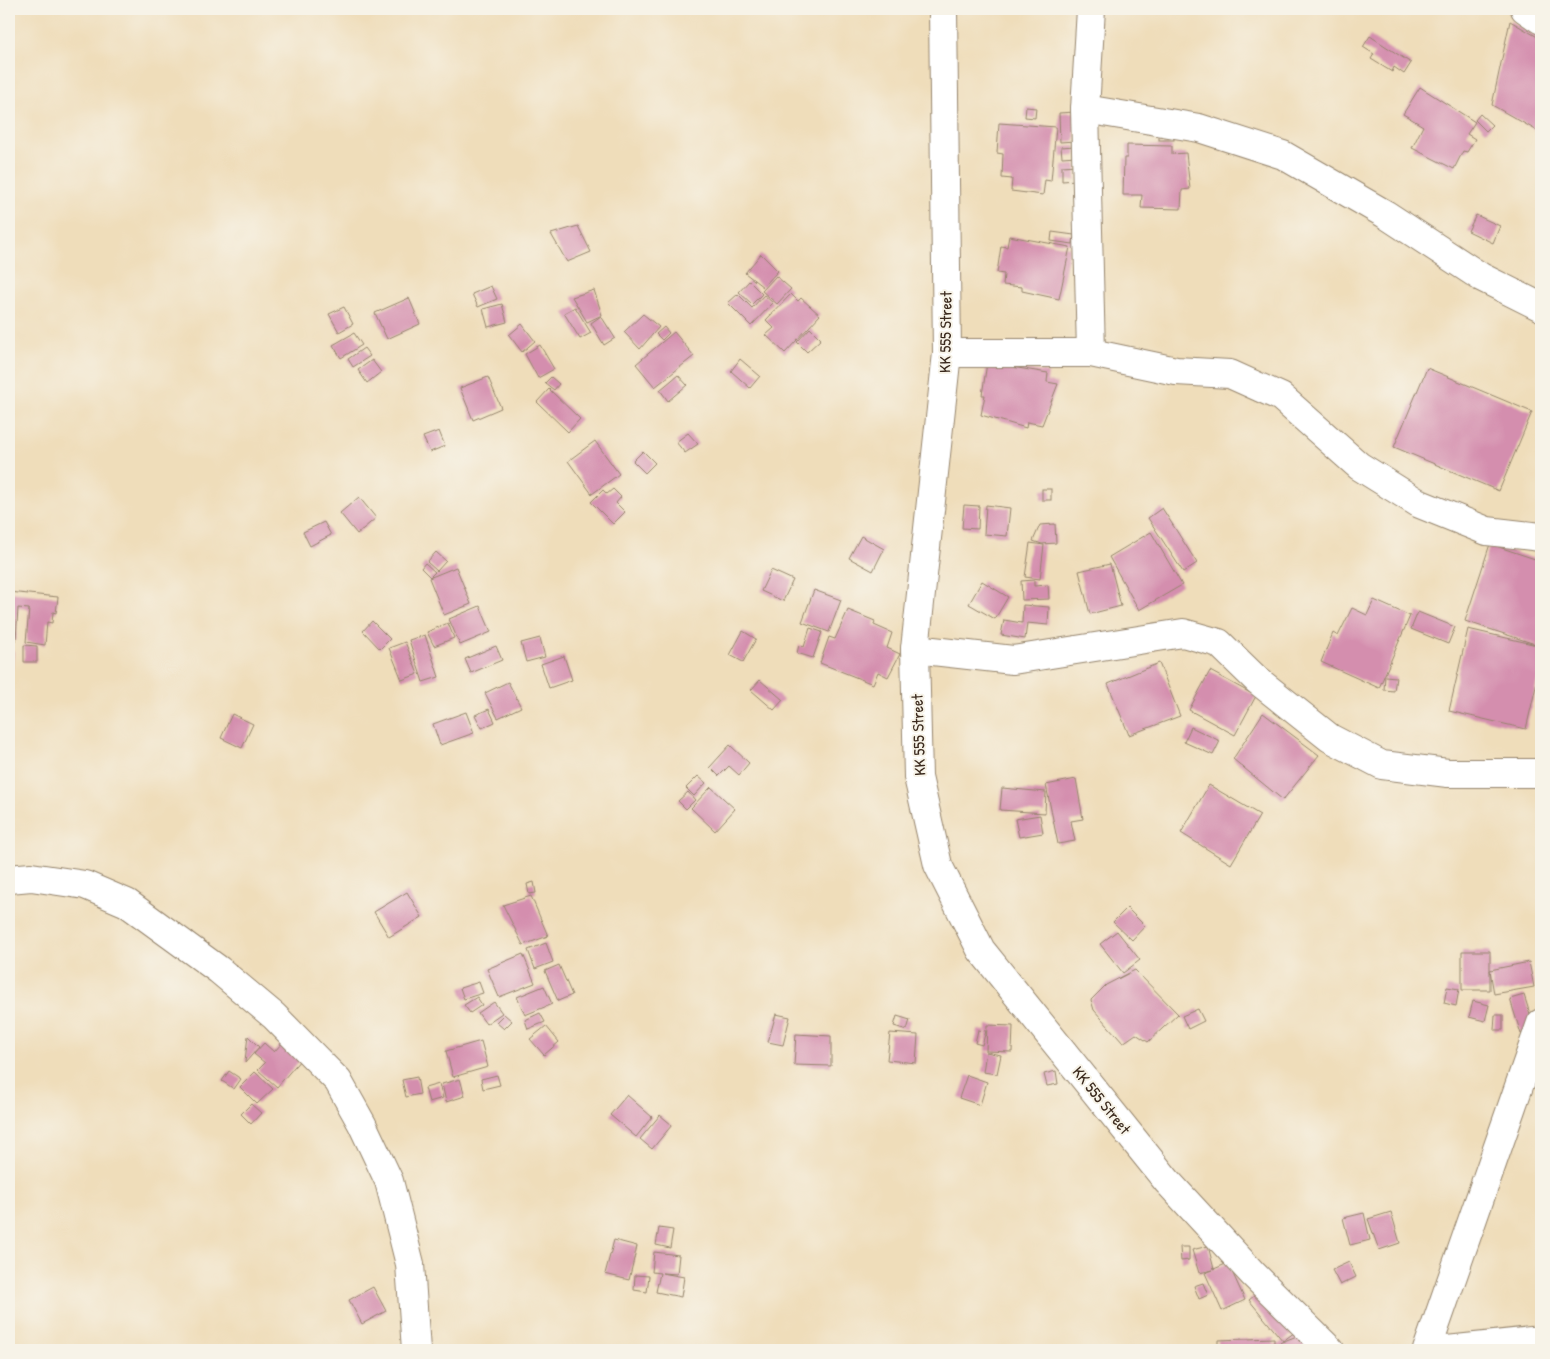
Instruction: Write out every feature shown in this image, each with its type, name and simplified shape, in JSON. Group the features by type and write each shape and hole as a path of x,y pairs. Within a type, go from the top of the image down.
{"street":[{"name":"KK 555 Street","path":"943,9 946,353 915,648 918,776 938,865 981,950 1167,1181 1253,1274 1330,1350"},
{"path":"1091,9 1085,109 1091,354"},
{"path":"1525,9 1541,20"},
{"path":"1085,109 1199,128 1283,155 1385,214 1481,277 1541,307"},
{"path":"946,353 1091,354 1176,371 1230,374 1281,397 1359,466 1420,504 1487,531 1541,537"},
{"path":"915,648 1013,660 1183,633 1219,644 1257,680 1330,738 1382,765 1448,773 1541,773"},
{"path":"9,879 32,877 85,885 127,903 219,970 274,1016 338,1081 362,1124 388,1181 410,1264 416,1350"},
{"path":"1427,1350 1541,1023"},
{"path":"1447,1350 1541,1340"}],"building":[{"path":"1510,21 1541,39 1541,133 1492,105"},
{"path":"1370,36 1411,63 1404,74 1394,67 1392,72 1371,59 1374,54 1363,47"},
{"path":"1420,87 1475,122 1467,134 1475,139 1467,152 1463,151 1454,169 1412,148 1423,126 1403,114"},
{"path":"1026,107 1036,108 1035,118 1025,117"},
{"path":"1075,112 1075,141 1060,142 1059,113"},
{"path":"1480,114 1492,125 1486,131 1475,120"},
{"path":"999,123 1056,127 1051,181 1045,180 1043,195 1011,191 1012,179 1002,178 1003,154 997,153"},
{"path":"1159,127 1174,127 1174,140 1159,140"},
{"path":"1127,145 1172,146 1172,154 1186,153 1190,189 1182,190 1181,209 1141,208 1142,195 1123,195 1124,158 1127,158"},
{"path":"1075,146 1076,156 1062,157 1061,147"},
{"path":"1076,165 1076,180 1062,181 1062,166"},
{"path":"1476,215 1500,226 1493,243 1468,231"},
{"path":"578,226 591,252 567,262 551,234"},
{"path":"1052,232 1074,235 1073,244 1051,241"},
{"path":"1009,236 1070,247 1059,299 1022,291 1022,287 1003,285 1004,274 997,273 1001,246 1007,247"},
{"path":"761,254 778,271 763,287 745,273"},
{"path":"776,276 791,289 777,304 762,291"},
{"path":"749,281 762,294 752,304 739,292"},
{"path":"491,286 497,299 478,307 472,294"},
{"path":"594,290 602,315 587,322 572,297"},
{"path":"738,294 752,308 764,295 773,303 751,326 728,303"},
{"path":"791,294 798,301 801,298 820,315 785,353 766,335 774,328 766,320"},
{"path":"409,298 420,324 387,339 375,313"},
{"path":"502,304 507,322 488,327 483,309"},
{"path":"344,307 353,324 339,332 329,314"},
{"path":"575,307 591,333 580,339 564,313"},
{"path":"643,314 659,327 640,349 624,332"},
{"path":"601,316 615,338 604,345 591,323"},
{"path":"522,324 535,341 522,352 509,335"},
{"path":"664,327 669,333 662,340 656,334"},
{"path":"810,328 821,339 807,352 797,342"},
{"path":"674,332 694,356 655,387 636,364"},
{"path":"354,333 362,345 341,358 333,345"},
{"path":"540,345 554,369 538,378 525,354"},
{"path":"364,348 370,356 353,367 348,359"},
{"path":"740,359 760,376 750,388 731,371"},
{"path":"372,360 381,372 367,383 358,370"},
{"path":"987,363 1048,373 1047,382 1058,384 1042,425 1027,422 1026,428 981,415 985,395 982,395"},
{"path":"1427,368 1532,412 1499,491 1394,447"},
{"path":"678,375 687,385 668,401 660,390"},
{"path":"488,377 501,408 473,420 460,388"},
{"path":"551,377 559,384 554,390 545,383"},
{"path":"549,389 580,419 568,432 537,402"},
{"path":"439,431 445,446 430,452 423,437"},
{"path":"688,433 698,444 685,453 676,442"},
{"path":"595,441 619,474 592,494 568,461"},
{"path":"643,451 655,463 645,473 633,461"},
{"path":"613,489 621,497 616,503 625,512 613,524 591,502 603,490 607,494"},
{"path":"1042,489 1051,489 1051,500 1042,500"},
{"path":"359,497 376,518 357,534 340,513"},
{"path":"964,505 979,506 978,529 962,528"},
{"path":"986,505 1010,508 1007,536 984,534"},
{"path":"1162,508 1197,563 1183,572 1148,518"},
{"path":"324,522 331,535 310,546 303,532"},
{"path":"1055,524 1056,543 1042,544 1033,541 1040,525"},
{"path":"1151,532 1182,585 1139,610 1109,557"},
{"path":"861,536 884,549 873,571 849,558"},
{"path":"1030,543 1044,545 1040,579 1025,577"},
{"path":"1490,544 1541,561 1541,646 1465,621"},
{"path":"436,552 446,561 437,571 427,562"},
{"path":"425,563 435,572 430,577 421,568"},
{"path":"1110,564 1121,606 1090,614 1079,571"},
{"path":"456,567 471,604 444,615 429,578"},
{"path":"771,570 793,580 783,601 761,591"},
{"path":"1034,580 1034,586 1048,585 1049,599 1022,600 1021,581"},
{"path":"982,581 1008,597 995,619 969,604"},
{"path":"814,590 841,600 829,632 802,622"},
{"path":"9,592 58,597 56,613 53,612 52,623 47,622 45,645 26,642 29,609 18,608 16,640 9,640"},
{"path":"1374,600 1410,616 1379,688 1321,662 1333,633 1338,636 1352,608 1367,615"},
{"path":"1023,605 1049,607 1048,625 1027,623 1025,639 1001,635 1004,620 1022,623"},
{"path":"480,606 491,632 460,645 449,619"},
{"path":"848,610 875,621 874,625 892,633 887,648 900,654 888,677 878,672 873,684 820,663 829,637 835,639"},
{"path":"1418,612 1455,627 1448,644 1411,629"},
{"path":"372,621 390,639 380,649 363,631"},
{"path":"448,623 454,638 434,646 427,632"},
{"path":"810,628 822,632 813,658 797,653 799,645 804,647"},
{"path":"1468,629 1541,646 1541,665 1526,729 1449,711"},
{"path":"743,631 756,639 743,662 730,655"},
{"path":"425,635 439,677 423,682 409,640"},
{"path":"540,638 545,657 526,662 521,643"},
{"path":"405,642 418,674 402,680 389,648"},
{"path":"24,645 37,646 37,662 24,662"},
{"path":"496,646 502,660 471,673 465,659"},
{"path":"9,650 14,651 12,672 9,671"},
{"path":"564,656 572,680 549,688 541,664"},
{"path":"1159,663 1180,716 1129,735 1108,684"},
{"path":"1210,671 1256,696 1235,735 1189,710"},
{"path":"1385,676 1396,677 1394,691 1384,690"},
{"path":"760,680 783,700 774,710 751,690"},
{"path":"508,682 521,707 498,718 485,693"},
{"path":"489,709 495,722 482,728 475,715"},
{"path":"466,712 474,733 440,745 433,724"},
{"path":"1263,713 1319,755 1283,800 1233,759"},
{"path":"232,714 253,724 242,748 221,738"},
{"path":"1191,727 1220,741 1213,755 1184,742"},
{"path":"730,745 749,763 739,775 729,766 719,776 710,767"},
{"path":"698,776 706,783 694,796 686,788"},
{"path":"1076,779 1083,819 1071,821 1075,841 1058,844 1046,785"},
{"path":"1209,785 1260,815 1231,864 1181,833"},
{"path":"711,787 735,809 715,831 691,808"},
{"path":"1002,788 1046,792 1045,813 1000,810"},
{"path":"688,792 695,800 686,809 678,801"},
{"path":"1040,815 1043,833 1019,837 1015,819"},
{"path":"534,882 536,893 529,894 527,884"},
{"path":"407,892 422,917 389,937 374,912"},
{"path":"531,896 548,936 523,945 503,905"},
{"path":"1127,908 1145,926 1132,940 1113,922"},
{"path":"1117,931 1140,960 1123,973 1100,944"},
{"path":"546,943 553,962 535,969 528,950"},
{"path":"1462,951 1490,951 1490,990 1462,990"},
{"path":"523,954 535,983 499,997 487,969"},
{"path":"1529,962 1534,987 1494,994 1490,970"},
{"path":"559,965 572,995 558,1001 545,971"},
{"path":"1135,970 1178,1014 1148,1042 1136,1034 1123,1043 1094,1010 1091,1000 1106,985"},
{"path":"479,982 483,993 464,999 460,988"},
{"path":"544,986 552,1004 525,1015 517,997"},
{"path":"1447,987 1459,989 1456,1006 1444,1003"},
{"path":"1524,995 1535,1030 1521,1034 1510,999"},
{"path":"477,997 482,1005 470,1013 464,1005"},
{"path":"1473,1001 1489,1005 1485,1021 1469,1017"},
{"path":"494,1002 502,1013 486,1024 478,1013"},
{"path":"1198,1009 1204,1021 1188,1029 1182,1016"},
{"path":"540,1013 545,1022 528,1029 525,1020"},
{"path":"504,1014 512,1021 504,1029 496,1022"},
{"path":"776,1014 790,1017 783,1045 768,1042"},
{"path":"1495,1015 1503,1015 1503,1030 1494,1030"},
{"path":"897,1016 910,1020 907,1030 894,1026"},
{"path":"987,1025 1013,1026 1012,1052 986,1051"},
{"path":"546,1026 559,1042 544,1055 530,1039"},
{"path":"978,1030 986,1031 982,1045 975,1043"},
{"path":"890,1033 918,1035 916,1063 887,1060"},
{"path":"796,1034 831,1036 831,1066 794,1065"},
{"path":"248,1036 259,1047 245,1063 246,1052"},
{"path":"481,1041 488,1067 453,1077 446,1051"},
{"path":"283,1042 301,1059 277,1087 258,1070 265,1063 254,1054 264,1043 274,1052"},
{"path":"986,1052 1001,1055 997,1074 983,1072"},
{"path":"229,1071 241,1079 234,1089 222,1081"},
{"path":"1056,1071 1058,1084 1047,1086 1044,1074"},
{"path":"255,1072 273,1089 257,1104 240,1087"},
{"path":"497,1075 500,1085 483,1089 481,1079"},
{"path":"967,1075 987,1082 980,1105 959,1098"},
{"path":"417,1077 420,1094 406,1097 402,1080"},
{"path":"460,1079 465,1096 446,1102 442,1084"},
{"path":"439,1084 443,1098 429,1102 425,1088"},
{"path":"627,1095 652,1117 636,1137 610,1115"},
{"path":"251,1104 261,1113 251,1124 241,1114"},
{"path":"660,1115 672,1125 652,1149 640,1139"},
{"path":"1391,1212 1400,1243 1379,1250 1368,1219"},
{"path":"1364,1213 1370,1240 1350,1245 1343,1218"},
{"path":"659,1228 673,1230 670,1248 656,1245"},
{"path":"614,1240 637,1246 629,1280 605,1274"},
{"path":"1208,1246 1214,1269 1228,1263 1245,1300 1222,1311 1205,1273 1213,1270 1199,1273 1192,1250"},
{"path":"1180,1247 1189,1247 1189,1260 1181,1261"},
{"path":"654,1252 679,1255 677,1274 662,1273 684,1277 681,1297 656,1292 660,1273 652,1272"},
{"path":"1349,1262 1356,1277 1340,1285 1332,1270"},
{"path":"635,1275 649,1276 647,1292 634,1290"},
{"path":"1203,1283 1208,1295 1199,1299 1194,1286"},
{"path":"373,1287 386,1311 362,1324 349,1300"},
{"path":"1265,1287 1299,1329 1283,1341 1249,1300"},
{"path":"1302,1334 1309,1350 1276,1350 1274,1345"},
{"path":"1274,1338 1274,1350 1218,1350 1218,1340"}]}
